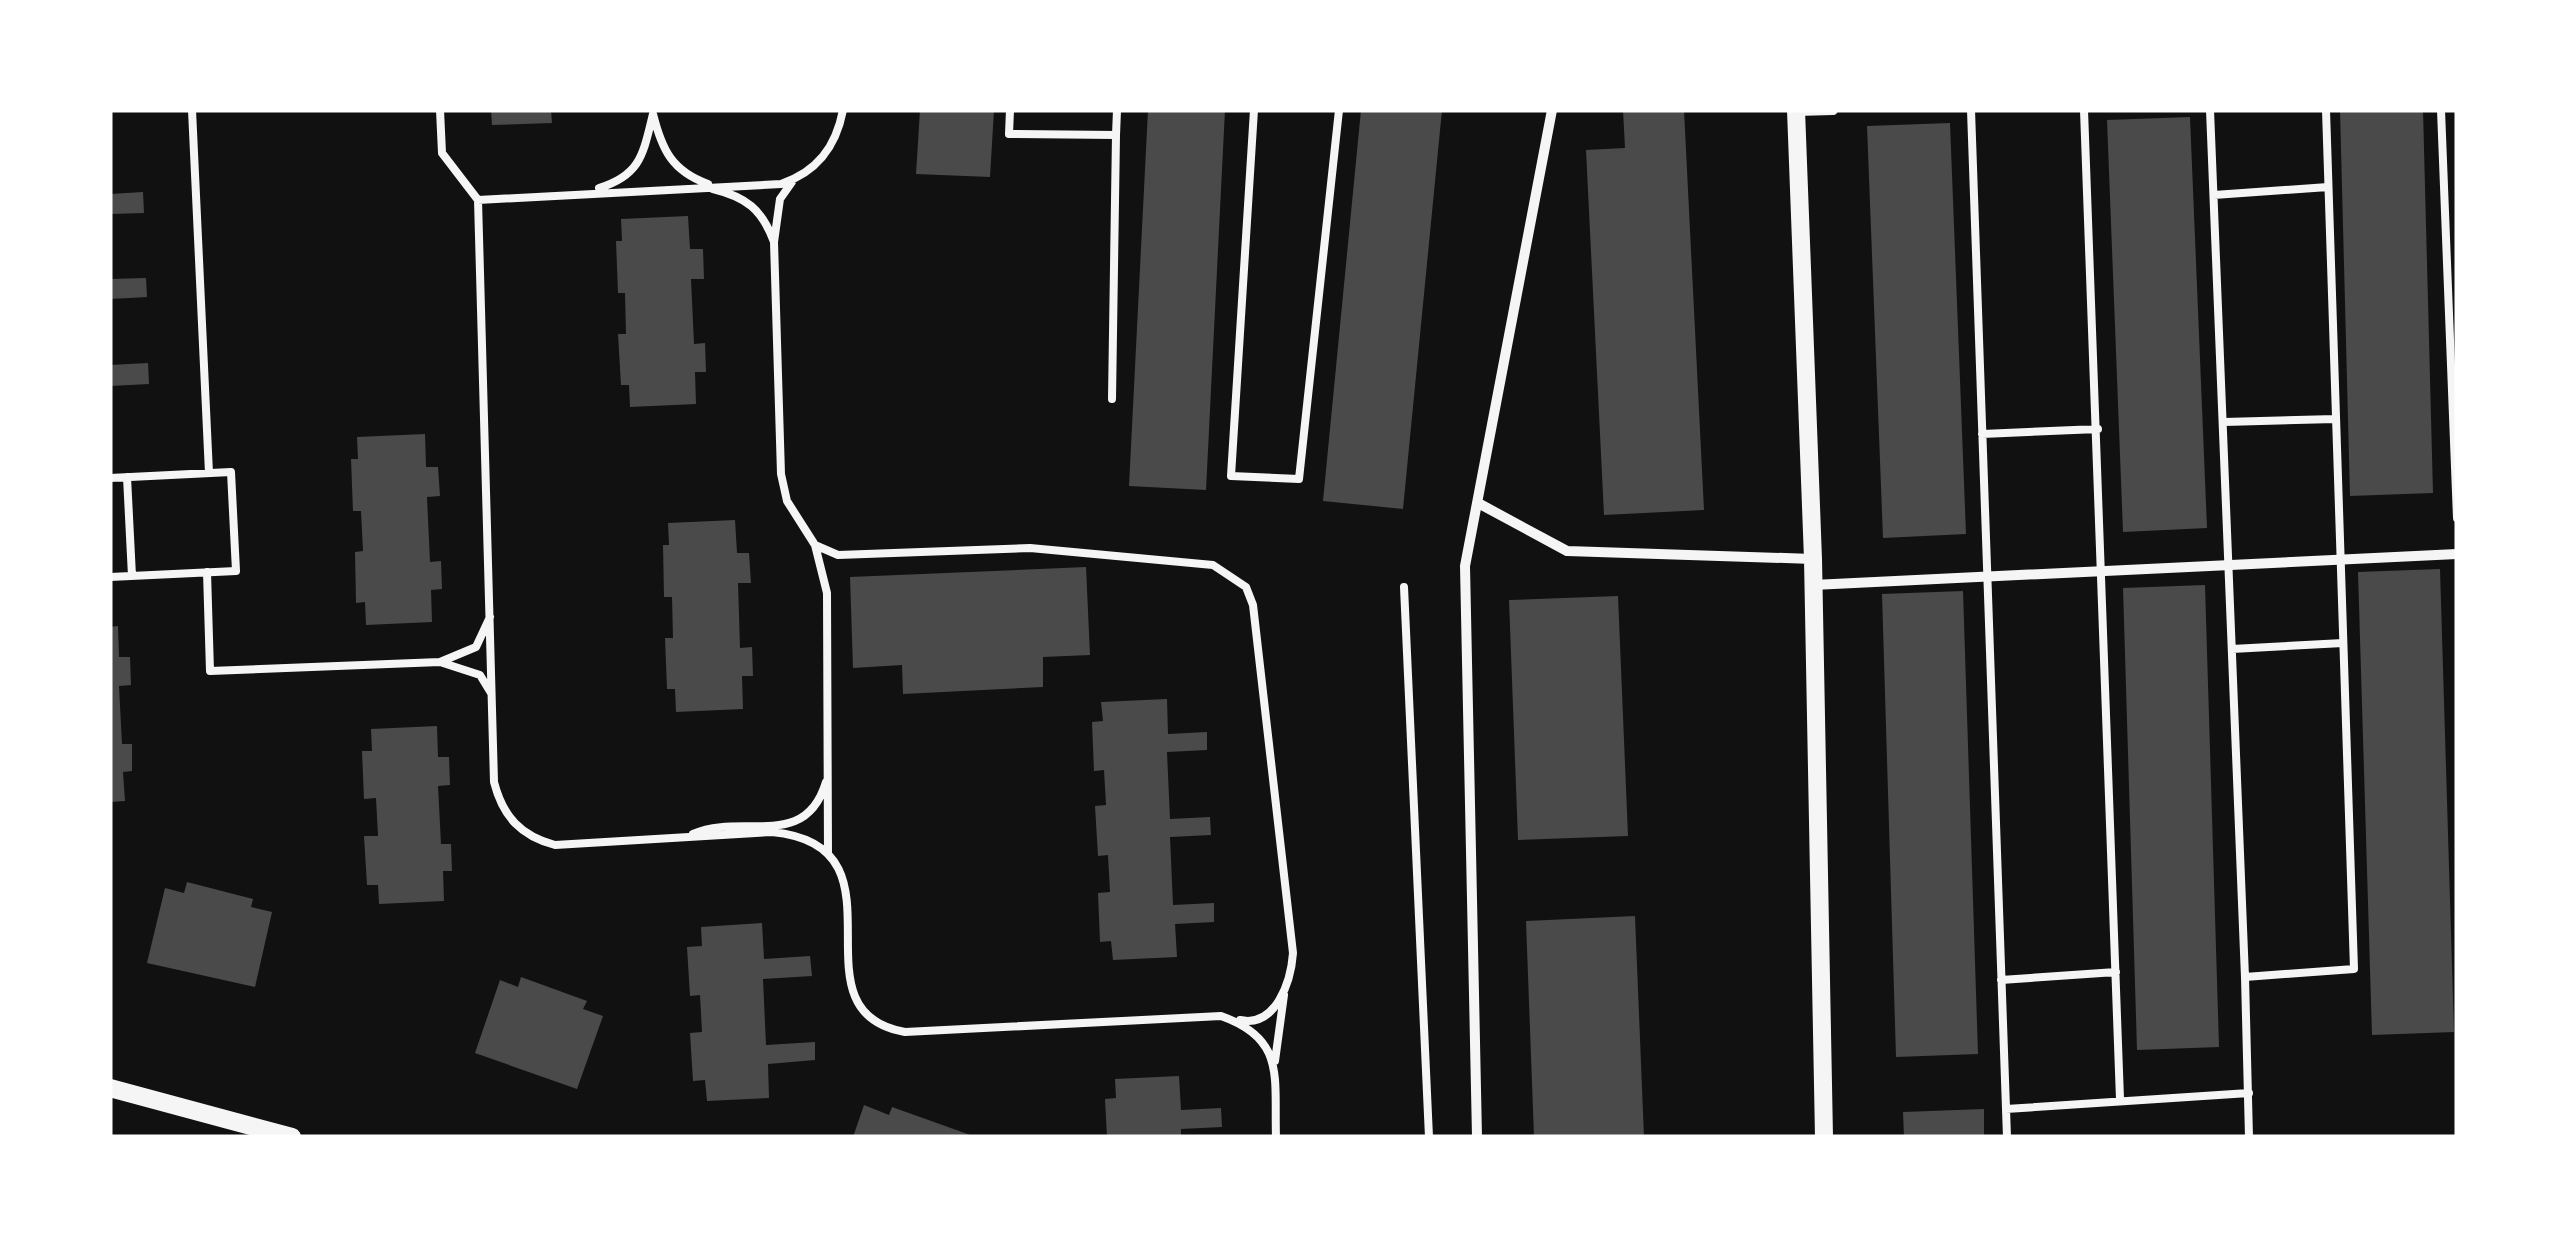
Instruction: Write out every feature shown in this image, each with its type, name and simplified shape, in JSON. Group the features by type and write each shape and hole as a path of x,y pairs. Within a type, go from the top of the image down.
{"street":[{"path":"1478,1137 1466,566 1552,110"},
{"path":"1824,1137 1813,585 1796,111 1833,110"},
{"path":"1478,503 1567,551 1812,558"},
{"path":"1813,585 2457,554"},
{"path":"110,1088 292,1137"}],"lane":[{"path":"192,110 210,473"},
{"path":"440,110 442,154 478,200 494,782 500,802 531,838 555,846 791,834 828,854 837,864 849,903 848,980 855,1004 868,1019 886,1029 906,1032 1221,1016 1247,1022 1262,1018 1285,991"},
{"path":"828,854 828,592 814,545 787,501 781,474 774,242 780,199 791,182 820,162 836,136 844,110"},
{"path":"1010,110 1009,134 1116,135"},
{"path":"1112,399 1117,110"},
{"path":"1254,110 1231,476 1299,479 1339,110"},
{"path":"1970,110 2007,1137"},
{"path":"2084,110 2104,571 2120,1100"},
{"path":"2210,110 2249,1137"},
{"path":"2245,977 2354,969 2326,110"},
{"path":"2441,110 2457,518"},
{"path":"587,191 622,181 638,164 653,112"},
{"path":"653,112 669,161 690,178 750,202 766,220 774,242"},
{"path":"478,200 587,191 781,184 801,177"},
{"path":"2214,195 2328,188"},
{"path":"2445,210 2457,209"},
{"path":"2224,422 2336,420"},
{"path":"1982,434 2098,429"},
{"path":"110,478 231,472 236,570 110,577"},
{"path":"127,477 132,576"},
{"path":"814,545 838,555 1030,548 1213,565 1246,587 1253,605 1293,953 1274,1070"},
{"path":"207,572 210,672 440,662 476,647 492,608"},
{"path":"1404,587 1428,1137"},
{"path":"2232,649 2343,643"},
{"path":"440,662 480,675 494,698"},
{"path":"685,837 704,829 784,825 801,820 815,807 830,769"},
{"path":"2001,980 2116,972"},
{"path":"1221,1016 1257,1033 1270,1048 1276,1137"},
{"path":"2006,1109 2249,1093"}],"building":[{"path":"491,110 551,110 552,123 492,125"},
{"path":"920,110 994,110 990,177 916,174"},
{"path":"1148,110 1225,110 1206,490 1129,486"},
{"path":"1361,110 1442,110 1403,509 1323,501"},
{"path":"1623,110 1684,110 1704,510 1604,515 1586,150 1625,148"},
{"path":"2340,110 2423,110 2433,493 2350,496"},
{"path":"2190,117 2207,528 2123,532 2107,120"},
{"path":"1950,123 1966,534 1883,538 1867,126"},
{"path":"143,192 144,213 110,214 110,194"},
{"path":"688,216 690,249 703,249 704,279 691,279 694,344 705,343 706,372 695,372 696,404 630,407 629,385 621,385 618,334 626,334 625,293 618,293 616,241 622,241 621,219"},
{"path":"146,278 147,297 110,299 110,279"},
{"path":"148,363 149,384 110,386 110,365"},
{"path":"425,434 426,467 438,467 440,496 427,497 430,562 441,561 442,589 431,590 432,622 366,625 365,602 356,603 355,552 363,551 361,511 353,511 351,459 358,459 357,437"},
{"path":"735,520 737,553 749,553 751,583 738,583 740,648 752,647 753,676 742,676 743,709 676,712 675,689 667,689 665,638 673,638 672,597 664,597 663,545 669,545 668,523"},
{"path":"1086,567 1090,655 1043,657 1043,687 903,694 902,665 853,668 850,577"},
{"path":"2440,569 2454,1032 2372,1035 2358,572"},
{"path":"2205,585 2219,1047 2137,1050 2123,588"},
{"path":"1963,591 1978,1054 1896,1057 1882,594"},
{"path":"1618,596 1628,836 1518,840 1509,600"},
{"path":"118,626 119,657 130,657 131,685 119,686 122,744 132,744 132,771 123,772 125,801 110,802 110,627"},
{"path":"1167,699 1168,734 1207,732 1207,750 1167,752 1170,819 1210,817 1211,835 1170,837 1173,905 1214,903 1214,922 1175,924 1177,957 1113,960 1111,941 1100,942 1098,893 1110,892 1108,855 1098,856 1095,806 1106,805 1104,770 1094,771 1092,722 1103,721 1101,702"},
{"path":"437,726 438,757 449,757 450,785 438,786 441,844 451,844 452,871 443,871 444,901 379,904 378,885 367,885 364,836 378,836 376,798 364,799 362,751 372,751 371,729"},
{"path":"187,882 253,899 251,907 272,912 255,987 147,963 165,888 184,893"},
{"path":"1635,916 1644,1137 1534,1137 1526,921"},
{"path":"762,923 764,959 810,956 812,976 763,979 766,1045 815,1042 815,1060 768,1064 769,1098 707,1101 705,1080 693,1081 690,1033 702,1032 700,995 690,996 687,947 702,946 701,927"},
{"path":"521,977 587,1001 583,1009 603,1016 577,1089 475,1053 500,980 518,987"},
{"path":"1179,1076 1181,1110 1221,1108 1222,1127 1181,1129 1181,1137 1107,1137 1105,1099 1116,1098 1115,1079"},
{"path":"864,1105 889,1115 892,1107 976,1137 853,1137"},
{"path":"1984,1109 1984,1137 1904,1137 1903,1112"}]}
